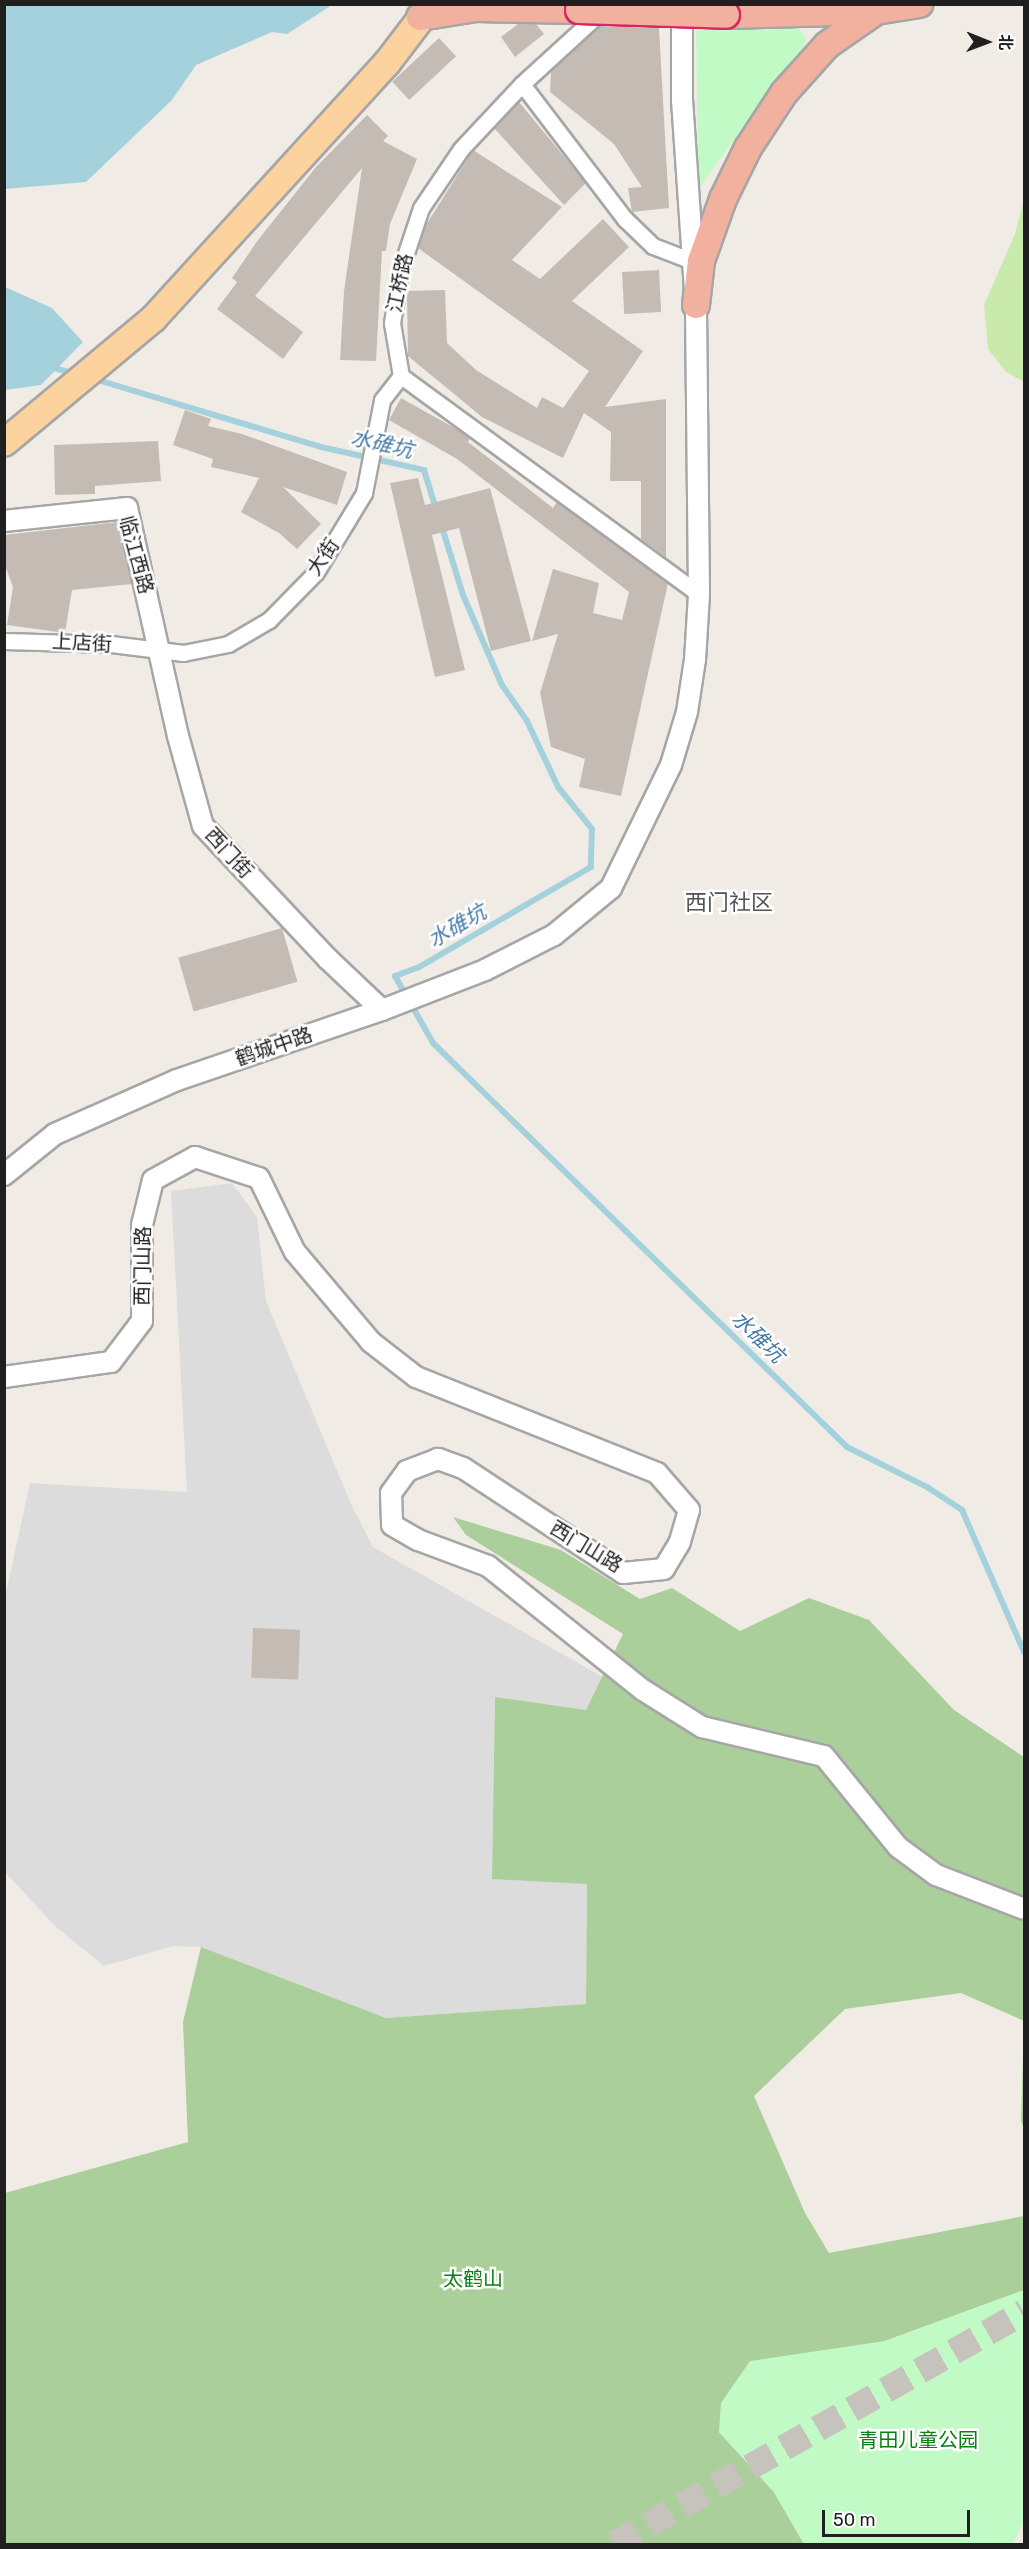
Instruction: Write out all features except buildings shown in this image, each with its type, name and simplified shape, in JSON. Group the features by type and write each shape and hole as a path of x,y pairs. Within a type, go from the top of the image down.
{"highway":[{"path":"851,4 876,11"},
{"path":"426,11 579,10 726,15 876,11 919,4"},
{"path":"696,305 701,261 723,199 748,148 784,93 827,45 876,11"}],"main road":[{"path":"4,443 154,318 387,63 426,11"}],"street":[{"name":"江桥路","path":"401,376 392,323 400,271 421,208 461,149 522,84 610,4"},
{"name":"鹤城中路","path":"4,1175 55,1134 177,1080 389,1008 485,970 554,934 611,888 671,765 687,712 699,594 696,305 682,100 682,4"},
{"path":"522,84 625,219 653,246 692,261"},
{"path":"401,376 699,594"},
{"name":"大街","path":"158,650 183,653 228,644 269,620 316,573 364,493 382,400 401,376"},
{"name":"临江西路","path":"4,521 127,508 158,650"},
{"name":"上店街","path":"4,641 111,644 158,650"},
{"name":"西门街","path":"158,650 203,826 328,959 389,1008"},
{"name":"西门山路","path":"4,1377 111,1362 142,1321 142,1225 153,1180 195,1157 259,1178 295,1252 371,1342 407,1370 657,1473 688,1510 680,1542 664,1569 623,1573 463,1468 438,1459 407,1471 391,1493 392,1525 418,1540 488,1566 643,1690 702,1727 824,1756 898,1847 936,1875 1024,1909"}],"shaded area":[{"path":"232,1183 257,1217 266,1301 351,1504 373,1547 603,1677 586,1710 495,1698 492,1878 587,1883 586,2004 386,2018 201,1947 173,1946 104,1966 55,1926 5,1872 5,1597 30,1483 187,1492 171,1191"}],"green space":[{"path":"794,24 806,37 803,54 781,73 698,190 696,25"},
{"path":"1024,199 1024,382 1006,372 988,349 984,305 1015,234"},
{"name":"太鹤山","path":"453,1517 561,1550 640,1599 672,1588 740,1631 809,1598 869,1620 954,1710 1024,1757 1024,2021 961,1993 845,2009 754,2096 805,2213 829,2253 1024,2216 1024,2290 885,2341 719,2432 774,2492 804,2544 5,2544 5,2193 188,2142 183,2022 201,1947 386,2018 586,2004 587,1884 492,1879 495,1697 586,1710 623,1634 466,1535"},
{"path":"1024,2021 1024,2128 1021,2121"},
{"name":"青田儿童公园","path":"1024,2290 1024,2520 1013,2544 804,2544 774,2492 719,2432 721,2403 750,2361 885,2341"}],"water":[{"path":"5,4 332,5 287,34 272,32 196,65 172,100 86,182 5,189"},
{"path":"5,287 52,308 83,342 41,385 5,390"}],"waterway":[{"name":"水碓坑","path":"51,367 76,374"},
{"name":"水碓坑","path":"91,378 321,447 424,470 436,509"},
{"name":"水碓坑","path":"441,524 463,595 502,685 527,721 558,787 592,829 591,867 419,967 395,976 433,1043 847,1447 927,1487 962,1510 1024,1652"}],"tunnel":[{"path":"614,2544 1024,2312"}],"district":[{"name":"西门社区","path":"729,903"}]}
